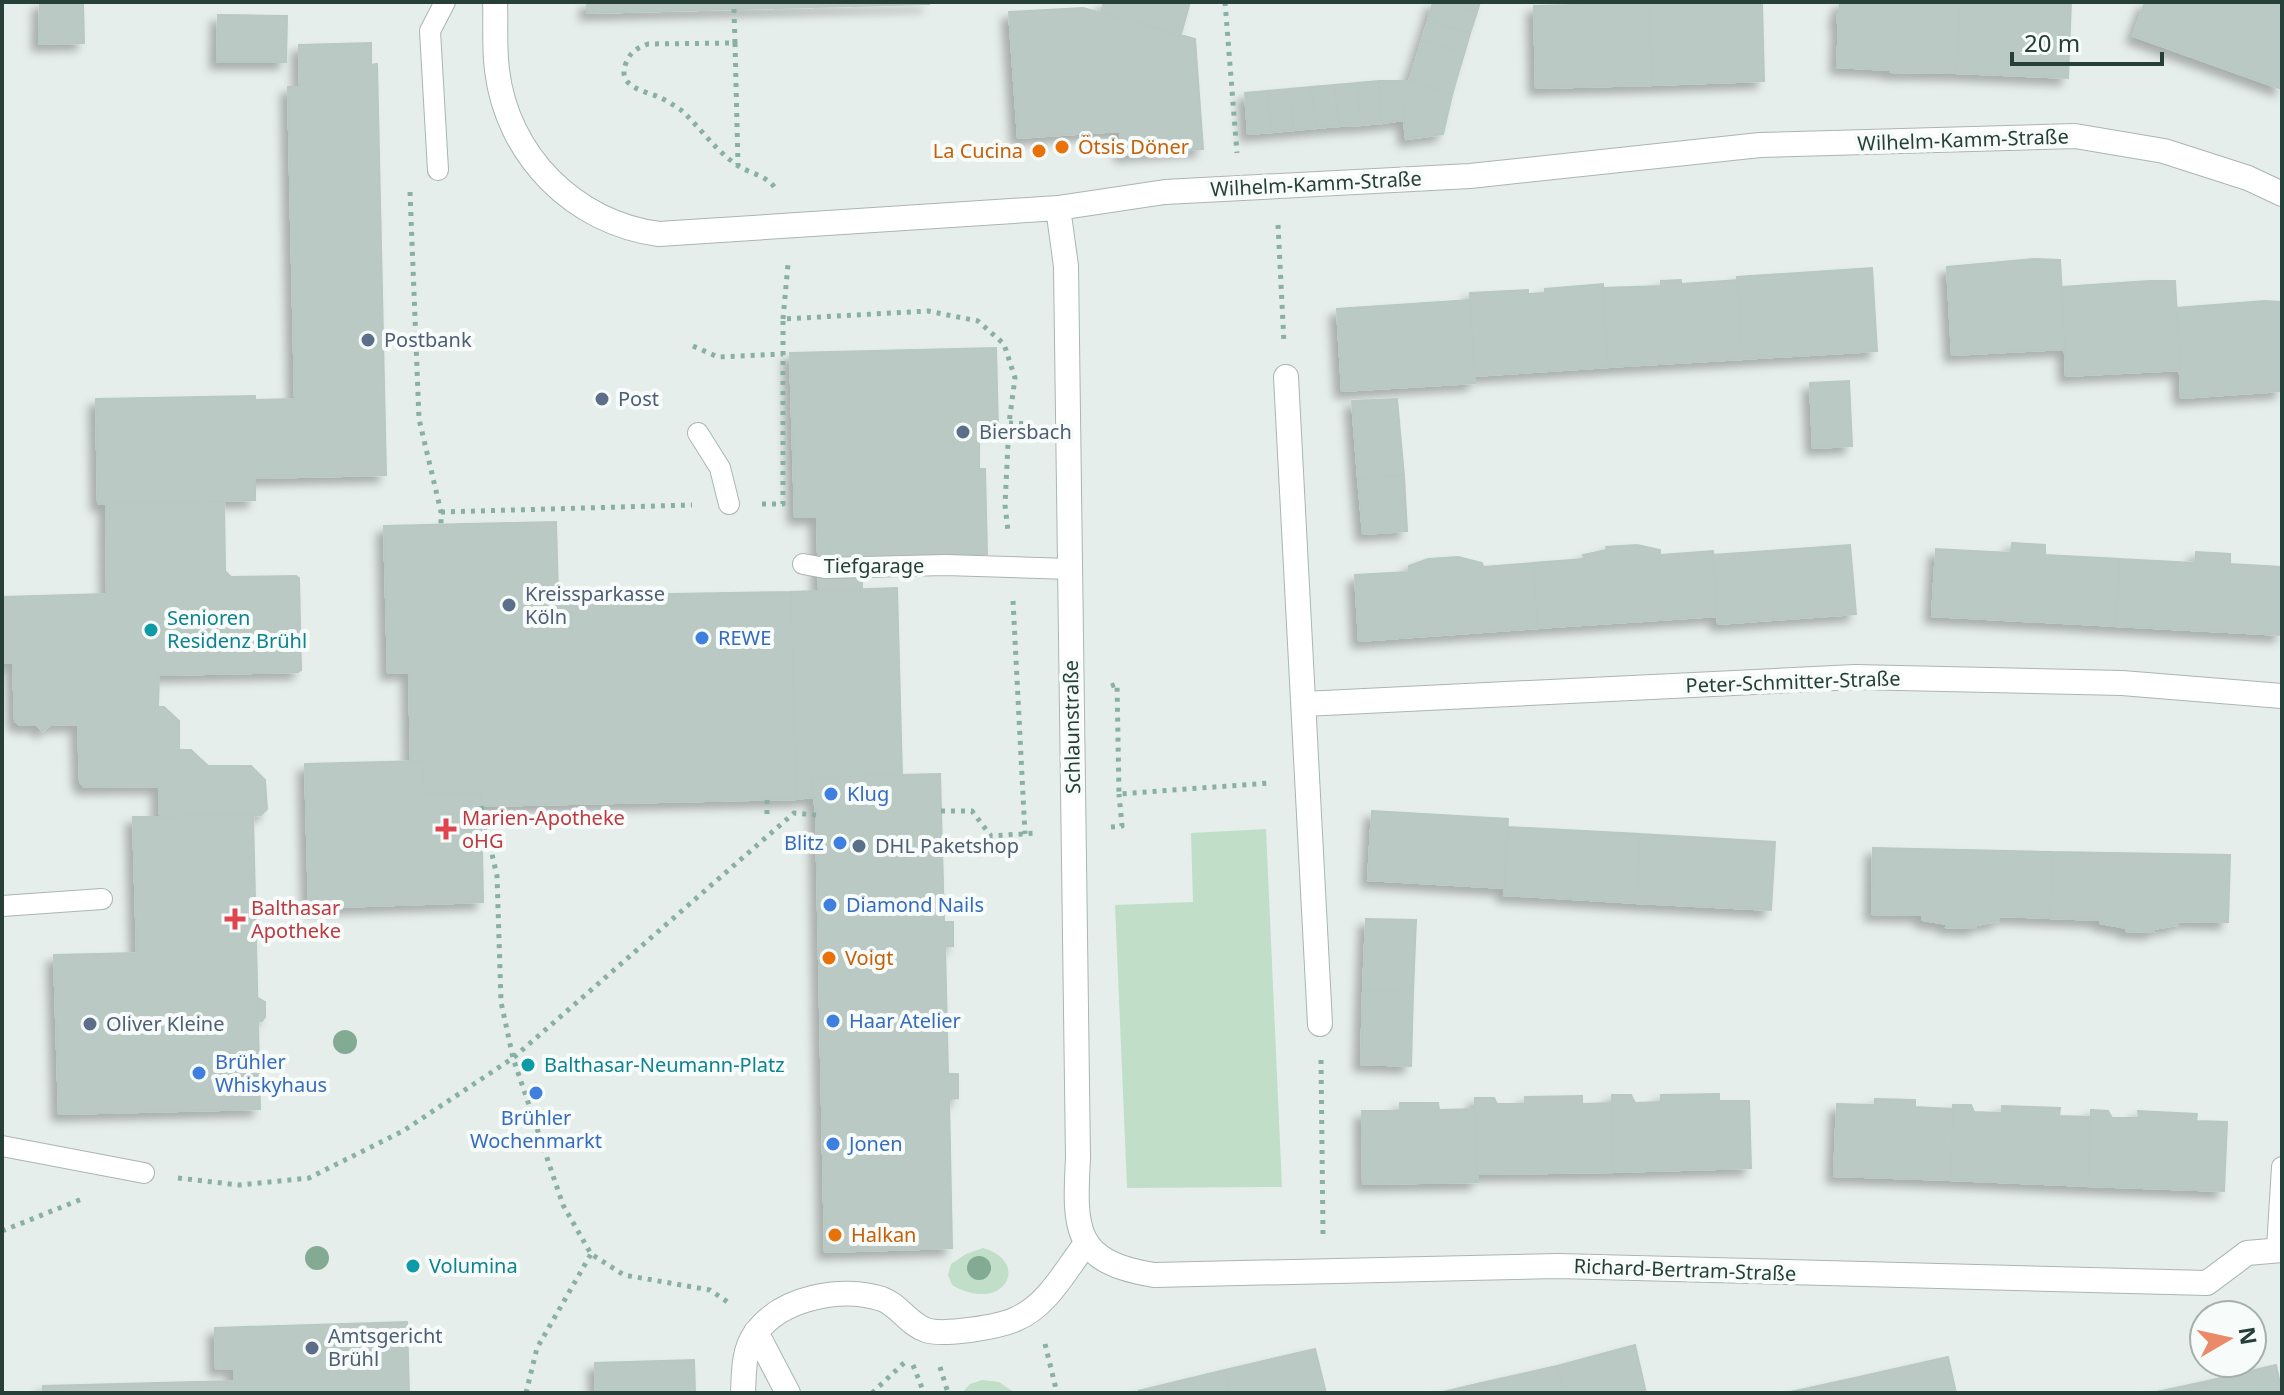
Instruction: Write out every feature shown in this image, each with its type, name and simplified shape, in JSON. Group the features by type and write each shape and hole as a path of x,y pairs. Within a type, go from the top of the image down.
{"street":[{"name":"Wilhelm-Kamm-Straße","path":"495,2 497,71 508,116 524,151 548,180 572,199 612,221 659,234 1058,208 1165,192 1470,176 1760,145 2075,136 2164,151 2248,178 2282,194"},
{"name":"Schlaunstraße","path":"1058,208 1066,266 1078,1158 1076,1200 1085,1245"},
{"path":"1286,377 1320,1024"},
{"name":"Peter-Schmitter-Straße","path":"1304,704 1855,677 2122,683 2282,696"},
{"path":"743,1393 745,1358 756,1332 779,1313 823,1294 857,1292 887,1301 912,1324 929,1332 956,1331 1013,1321 1037,1308 1085,1245"},
{"name":"Richard-Bertram-Straße","path":"1085,1245 1108,1263 1124,1270 1154,1275 1558,1266 2207,1283 2247,1253 2279,1249"},
{"path":"756,1332 788,1393"}],"lane":[{"path":"438,170 430,31 445,2"},
{"path":"698,433 720,468 729,504"},
{"name":"Tiefgarage","path":"803,564 825,568 945,565 1069,569"},
{"path":"2,906 102,899"},
{"path":"2,1146 144,1173"},
{"path":"2279,1249 2282,1167"}],"path":[{"path":"1225,2 1240,189"},
{"path":"734,9 738,166"},
{"path":"441,512 783,504 783,319 791,224 773,183 738,166 703,135 681,110 659,97 639,92 627,82 623,70 636,48 648,44 735,43"},
{"path":"409,184 419,419 441,512 441,524"},
{"path":"1277,188 1286,377"},
{"path":"783,319 928,311 978,321 1004,344 1015,378 1009,423 1005,505 1025,834"},
{"path":"693,346 718,357 783,354"},
{"path":"1105,687 1117,684 1120,808"},
{"path":"1119,794 1269,785 1269,771"},
{"path":"767,799 767,814"},
{"path":"481,806 497,876 501,1002 513,1058 563,1205 591,1254 624,1275 710,1290 743,1313 756,1332"},
{"path":"941,811 972,811 991,836 1074,831"},
{"path":"144,1173 239,1185 309,1178 403,1131 513,1058 794,813 816,815"},
{"path":"1320,1024 1323,1271"},
{"path":"2,1231 87,1196"},
{"path":"526,1393 537,1348 591,1254"},
{"path":"1037,1308 1057,1393"},
{"path":"914,1367 924,1393"}],"green space":[{"path":"1266,829 1282,1187 1127,1188 1115,905 1193,902 1191,833"},
{"path":"983,1248 998,1255 1006,1264 1008,1274 1005,1283 998,1290 986,1294 970,1293 952,1285 948,1275 951,1264"},
{"path":"982,1380 999,1382 1015,1393 962,1393 970,1384"}],"building":[{"path":"40,2 83,2 84,43 39,44"},
{"path":"587,2 929,2 929,4 587,13"},
{"path":"1104,2 1190,2 1181,34 1101,12"},
{"path":"1433,2 1477,12 1470,33 1428,21"},
{"path":"1442,2 1480,2 1477,12"},
{"path":"1762,2 1764,81 1652,85 1649,3"},
{"path":"1840,2 1960,2 1957,73 1837,67 1837,13"},
{"path":"1960,2 2071,2 2068,78 1957,73"},
{"path":"2145,2 2282,2 2282,89 2133,36"},
{"path":"1649,3 1652,85 1536,88 1534,6"},
{"path":"1083,8 1195,39 1203,149 1122,155 1120,131 1018,138 1009,12"},
{"path":"218,15 287,16 286,62 217,62"},
{"path":"1428,21 1470,33 1464,54 1422,40"},
{"path":"1422,40 1464,54 1458,74 1416,60"},
{"path":"371,43 371,65 377,64 386,475 255,478 255,500 98,504 96,399 255,396 255,400 295,399 288,87 300,87 299,45"},
{"path":"1416,60 1458,74 1452,95 1409,81"},
{"path":"1379,81 1382,123 1361,125 1357,83"},
{"path":"1379,81 1409,81 1402,102 1404,120 1382,123"},
{"path":"1409,81 1452,95 1443,134 1406,139 1402,102"},
{"path":"1357,83 1361,125 1339,126 1334,85"},
{"path":"1334,85 1339,126 1316,128 1311,87"},
{"path":"1311,87 1316,128 1294,130 1289,89"},
{"path":"1289,89 1294,130 1272,132 1267,91"},
{"path":"1267,91 1272,132 1248,134 1245,93"},
{"path":"2034,259 2060,260 2065,349 1952,355 1947,267"},
{"path":"1872,268 1877,351 1742,359 1737,277"},
{"path":"1681,280 1681,284 1738,280 1742,359 1608,367 1603,288 1661,286 1661,281"},
{"path":"2175,281 2180,370 2066,376 2062,287"},
{"path":"1603,284 1608,367 1474,376 1470,293 1528,290 1528,294 1545,293 1545,289"},
{"path":"1470,300 1475,383 1342,391 1337,309"},
{"path":"2282,302 2282,391 2181,398 2177,308"},
{"path":"996,348 998,429 979,429 979,469 985,469 987,554 861,557 862,589 819,590 817,517 795,517 790,353"},
{"path":"1849,381 1852,446 1813,448 1810,383"},
{"path":"1397,399 1404,476 1358,478 1352,401"},
{"path":"1404,476 1407,531 1363,534 1358,478"},
{"name":"Senioren Residenz Brühl","path":"224,501 225,571 231,577 299,578 301,670 159,675 158,707 164,707 179,721 179,750 191,750 208,766 251,766 265,780 267,809 261,815 162,816 159,814 159,786 85,787 80,782 78,724 50,725 43,731 37,725 20,725 15,721 13,663 2,663 2,597 107,594 106,504"},
{"path":"556,522 558,596 791,592 796,799 481,806 481,793 424,794 423,761 411,761 409,672 388,673 384,526"},
{"path":"2012,543 2045,545 2045,555 2120,559 2116,626 1932,616 1936,549 2011,553"},
{"path":"1637,545 1660,550 1660,555 1713,551 1717,616 1538,628 1533,563 1584,559 1583,555 1607,550 1606,547"},
{"path":"1850,545 1856,614 1718,624 1713,555"},
{"path":"2196,552 2230,554 2230,564 2282,567 2282,635 2116,626 2120,559 2195,563"},
{"path":"1458,557 1482,563 1483,567 1533,563 1538,628 1359,641 1355,575 1409,572 1409,566 1428,559"},
{"path":"897,588 902,775 812,777 813,797 796,799 791,592"},
{"path":"423,761 424,794 481,793 483,902 309,908 305,764"},
{"path":"940,774 944,922 953,922 953,946 945,946 948,1074 958,1074 958,1098 949,1099 952,1248 825,1252 816,815 812,777"},
{"path":"1372,811 1508,819 1504,888 1368,880"},
{"path":"253,815 260,1109 59,1114 54,955 137,953 133,817"},
{"path":"1507,827 1640,834 1637,903 1504,895"},
{"path":"1640,834 1775,842 1771,910 1637,903"},
{"path":"1873,848 2052,852 2050,918 1999,916 1999,921 1976,925 1976,928 1946,927 1947,924 1922,920 1922,915 1872,914"},
{"path":"2052,852 2230,855 2228,922 2178,921 2178,925 2153,929 2154,932 2126,931 2126,928 2100,923 2100,920 2050,918"},
{"path":"1366,919 1416,920 1413,992 1363,991"},
{"path":"1363,991 1413,992 1411,1066 1361,1064"},
{"path":"258,998 265,1002 262,1021 258,1021"},
{"path":"1719,1094 1719,1101 1749,1101 1751,1168 1613,1172 1612,1095 1631,1095 1635,1103 1661,1102 1661,1095"},
{"path":"1582,1096 1582,1104 1611,1103 1613,1172 1476,1174 1475,1098 1494,1098 1497,1104 1525,1104 1525,1097"},
{"path":"1875,1099 1915,1100 1915,1107 1953,1109 1951,1180 1834,1176 1837,1104 1875,1105"},
{"path":"1400,1103 1438,1103 1439,1110 1475,1109 1478,1182 1363,1184 1362,1111 1400,1111"},
{"path":"1953,1105 1971,1105 1974,1112 2002,1113 2002,1106 2060,1108 2059,1116 2091,1117 2088,1186 1951,1180"},
{"path":"2091,1110 2108,1111 2112,1118 2139,1118 2138,1111 2197,1114 2196,1121 2227,1122 2224,1191 2088,1186"},
{"name":"Amtsgericht Brühl","path":"407,1322 409,1393 43,1393 43,1386 234,1381 234,1368 216,1369 215,1328"},
{"path":"1635,1345 1646,1393 1564,1393 1557,1366"},
{"path":"1315,1349 1326,1393 1230,1393 1225,1370"},
{"path":"1948,1357 1956,1393 1844,1393 1841,1381"},
{"path":"694,1360 695,1393 596,1393 595,1363"},
{"path":"2276,1365 2282,1393 2201,1393 2199,1383 2216,1379 2268,1379 2268,1367"},
{"path":"1557,1366 1564,1393 1483,1393 1481,1383"},
{"path":"1225,1370 1230,1393 1138,1391"},
{"path":"1841,1381 1844,1393 1786,1393"},
{"path":"1481,1383 1483,1393 1439,1393"},
{"path":"2199,1383 2201,1393 2152,1393"}],"place":[{"name":"Ötsis Döner","path":"1062,147"},
{"name":"La Cucina","path":"1039,151"},
{"name":"Postbank","path":"368,340"},
{"name":"Post","path":"602,399"},
{"name":"Biersbach","path":"963,432"},
{"name":"Kreissparkasse Köln","path":"509,605"},
{"name":"Senioren Residenz Brühl","path":"151,630"},
{"name":"REWE","path":"702,638"},
{"name":"Klug","path":"831,794"},
{"name":"Marien-Apotheke oHG","path":"446,829"},
{"name":"Blitz","path":"840,843"},
{"name":"DHL Paketshop","path":"859,846"},
{"name":"Diamond Nails","path":"830,905"},
{"name":"Balthasar Apotheke","path":"235,919"},
{"name":"Voigt","path":"829,958"},
{"name":"Haar Atelier","path":"833,1021"},
{"name":"Oliver Kleine","path":"90,1024"},
{"name":"Balthasar-Neumann-Platz","path":"528,1065"},
{"name":"Brühler Whiskyhaus","path":"199,1073"},
{"name":"Brühler Wochenmarkt","path":"536,1093"},
{"name":"Jonen","path":"833,1144"},
{"name":"Halkan","path":"835,1235"},
{"name":"Volumina","path":"413,1266"},
{"name":"Amtsgericht Brühl","path":"312,1348"}]}
